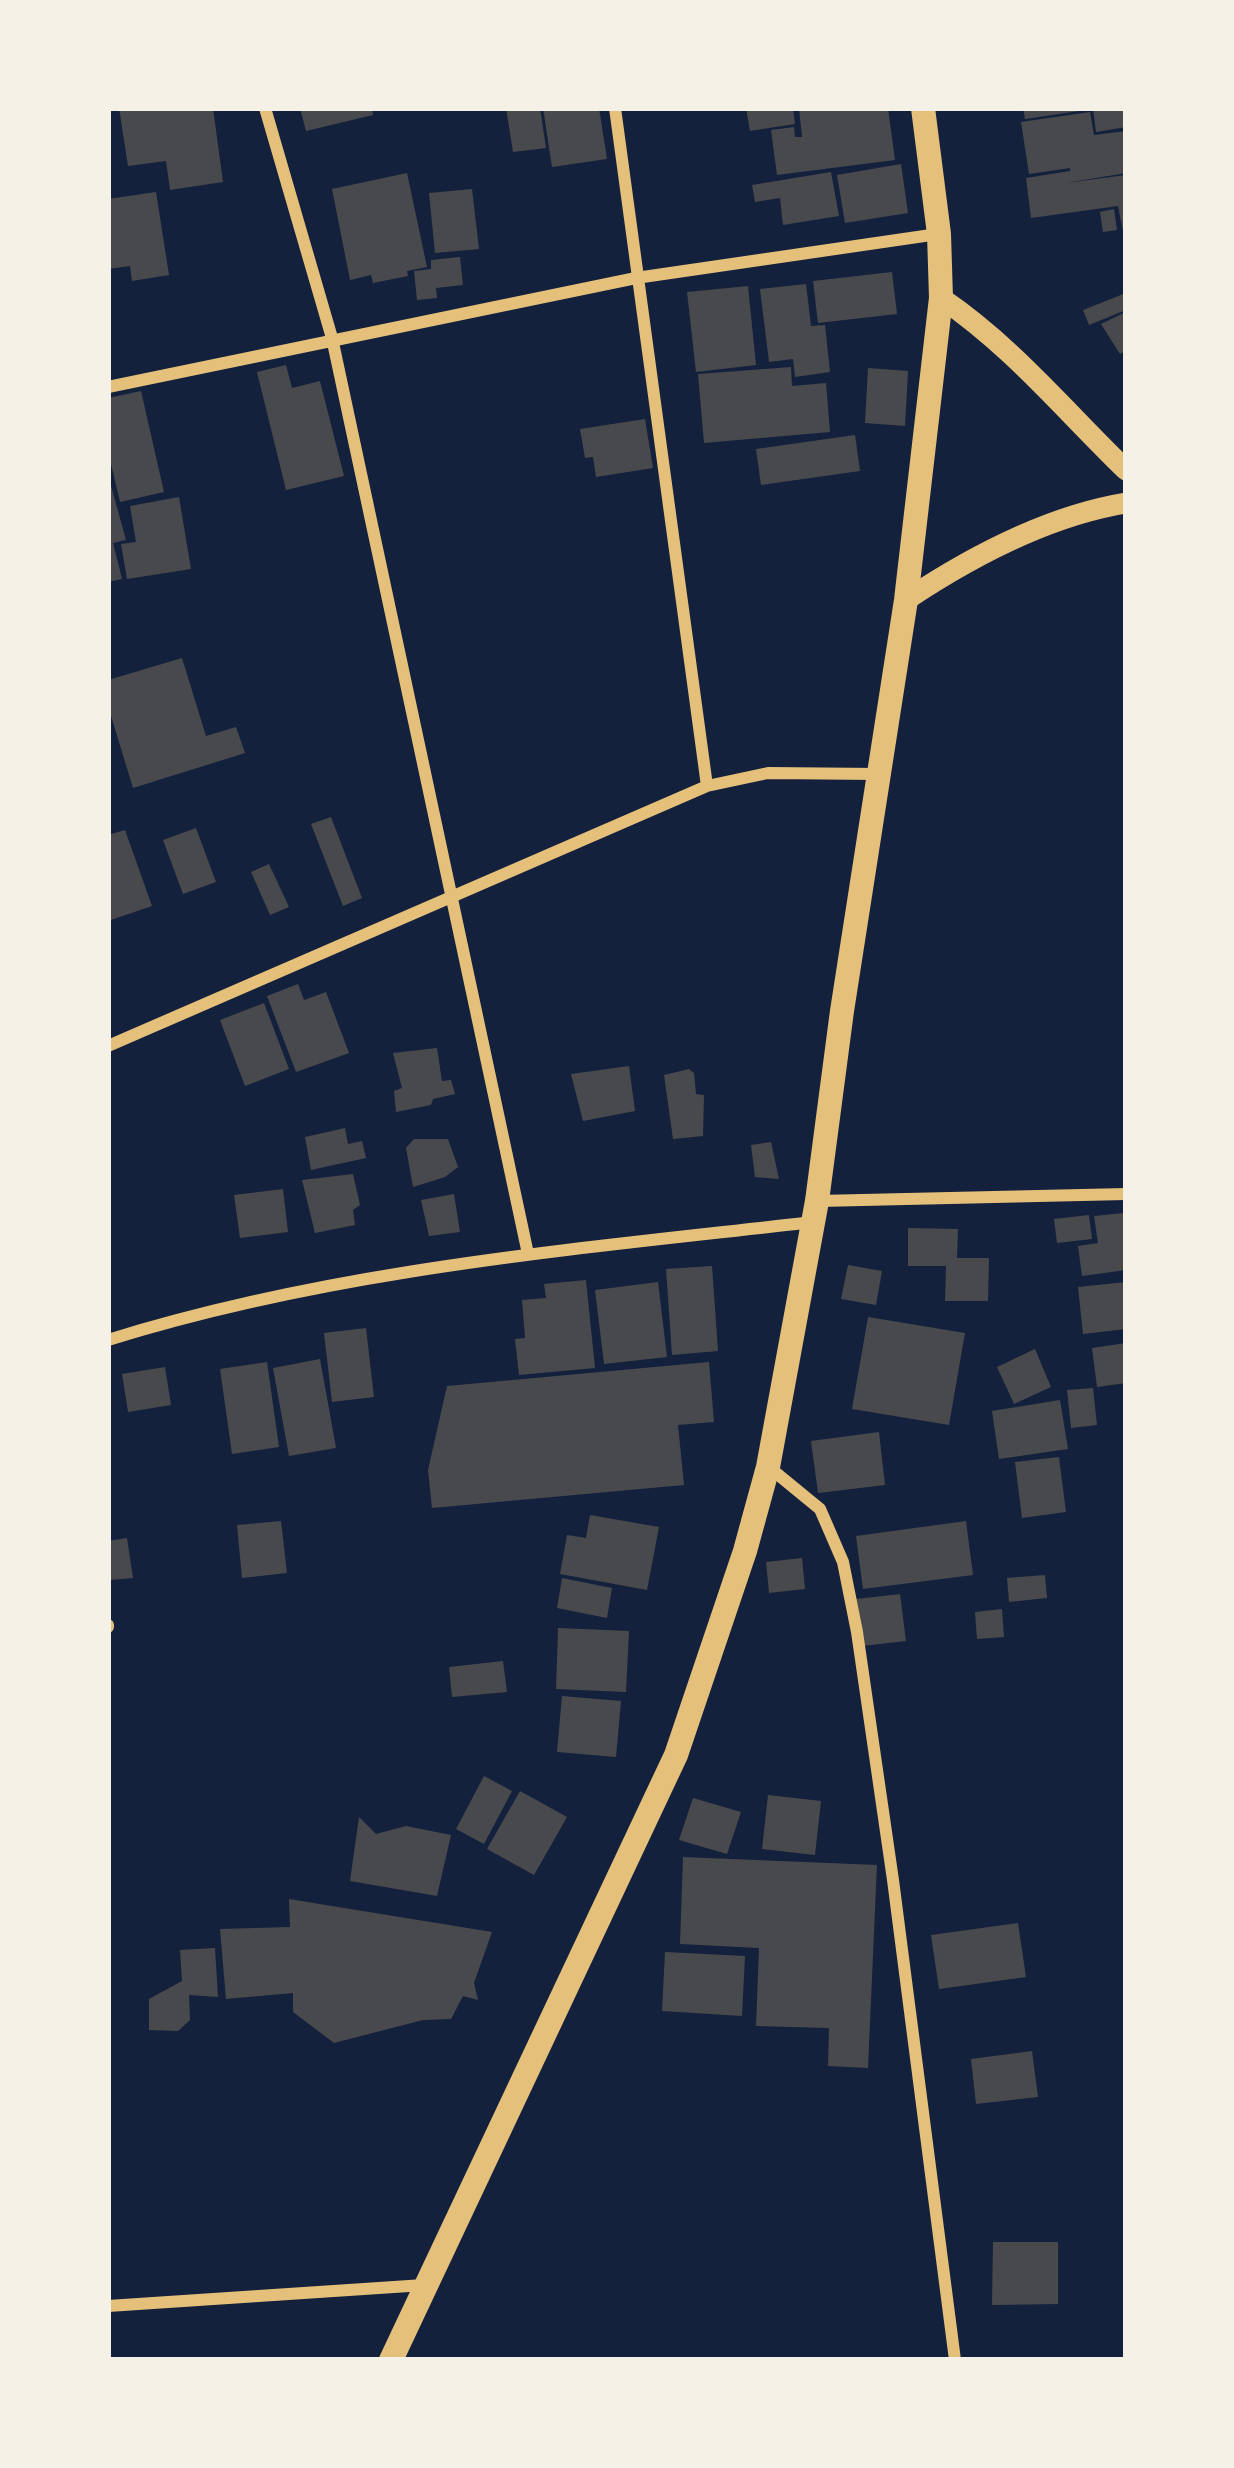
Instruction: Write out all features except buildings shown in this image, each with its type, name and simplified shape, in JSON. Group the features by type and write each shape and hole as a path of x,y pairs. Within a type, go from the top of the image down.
{"main road":[{"path":"391,2360 676,1754 745,1551 768,1466 815,1212 906,600 941,298 939,234 923,108"},
{"path":"941,298 982,326 1032,372 1126,470"},
{"path":"906,600 961,564 1030,532 1099,507 1126,503"}],"street":[{"path":"265,108 332,338 528,1254"},
{"path":"615,108 706,786"},
{"path":"108,387 636,278 939,234"},
{"path":"108,1046 706,786 768,772 879,774"},
{"path":"108,1340 271,1298 815,1212 1126,1194"},
{"path":"768,1466 820,1509 843,1562 890,1857 955,2360"},
{"path":"108,2306 426,2285"}]}
